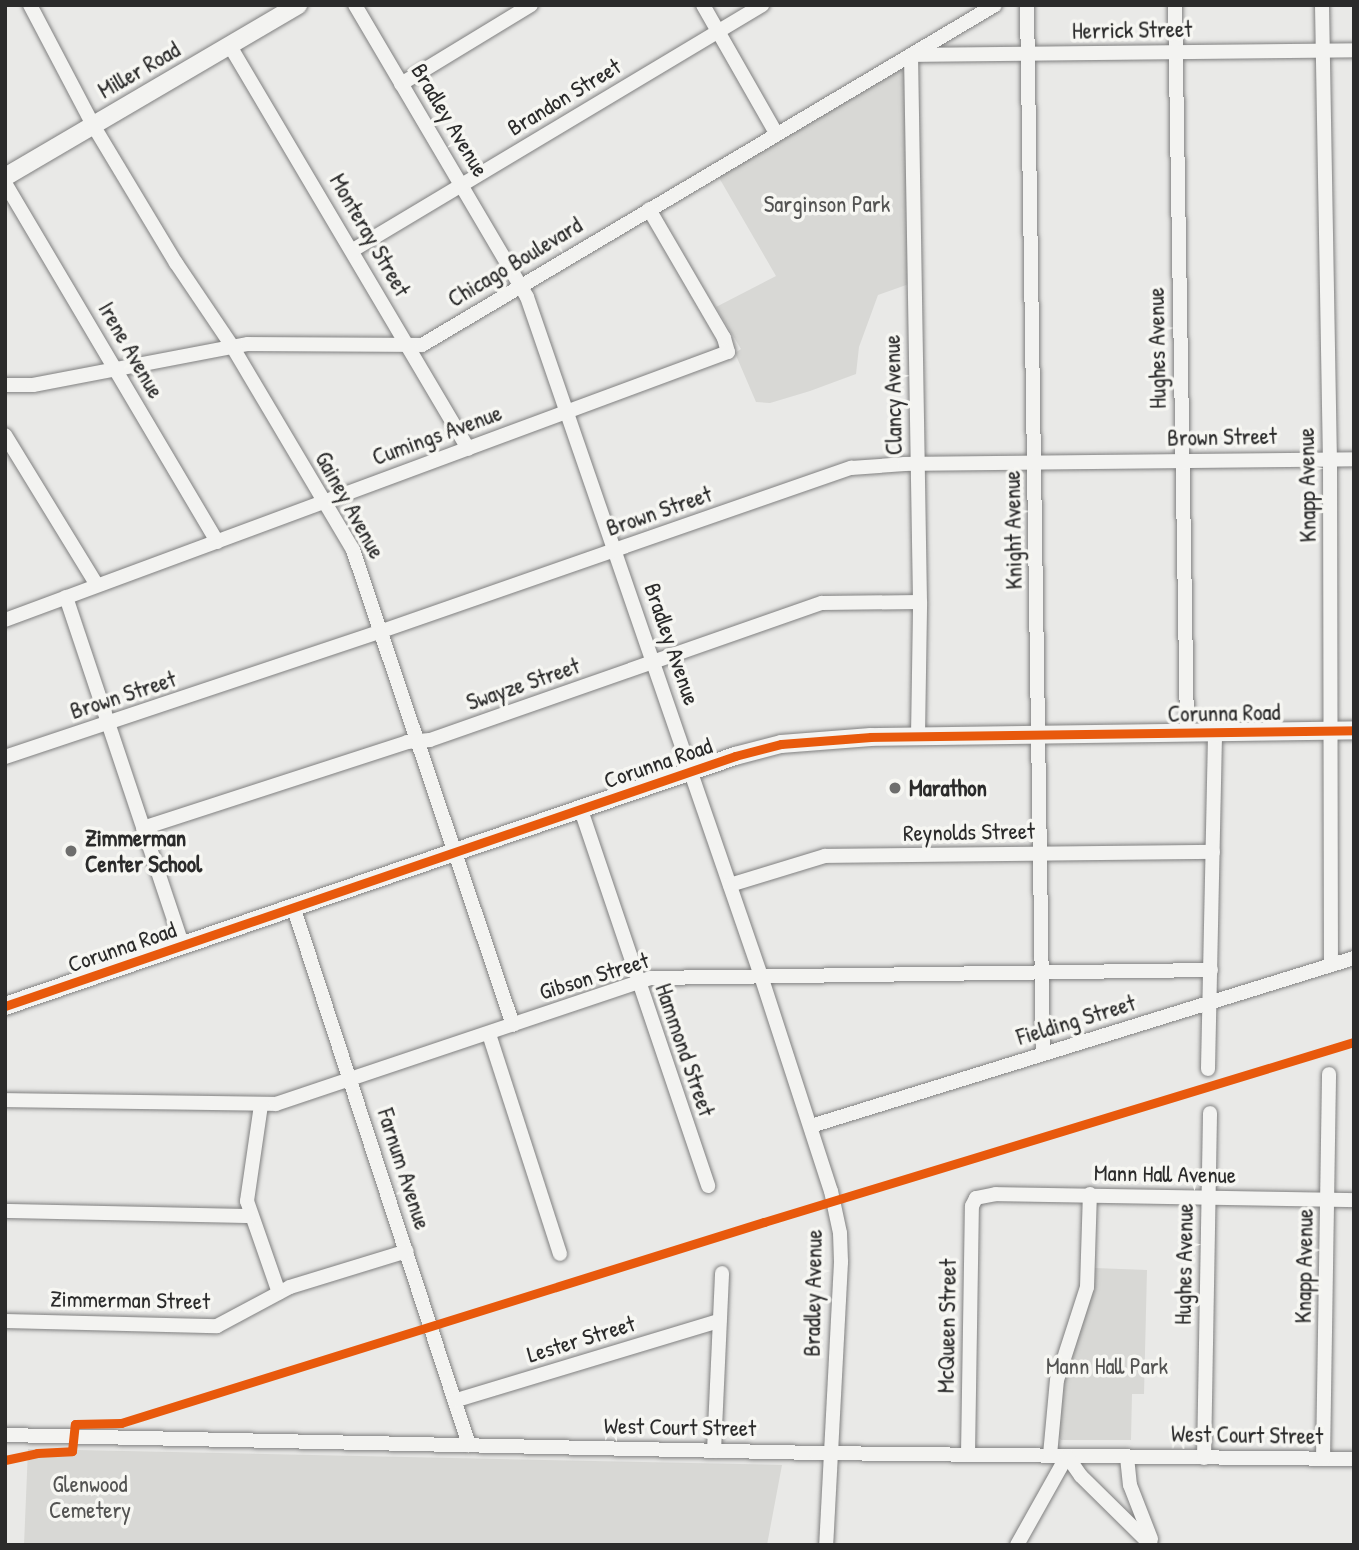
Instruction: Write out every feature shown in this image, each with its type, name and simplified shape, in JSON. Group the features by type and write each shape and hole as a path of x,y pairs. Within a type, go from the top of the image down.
{"main road":[{"name":"Miller Road","path":"5,177 292,7"},
{"name":"Corunna Road","path":"5,1006 757,749 804,740 918,736 1354,730"}],"street":[{"name":"Gainey Avenue","path":"30,5 93,125 176,263 232,346 353,550 420,741 513,1025"},
{"name":"Bradley Avenue","path":"355,5 521,286 616,551 761,976 831,1191 840,1233 841,1262 826,1545"},
{"path":"401,84 531,5"},
{"path":"703,5 776,133"},
{"name":"Brandon Street","path":"353,250 762,5"},
{"name":"Chicago Boulevard","path":"5,385 33,385 232,346 422,345 995,5"},
{"name":"Knight Avenue","path":"1027,5 1043,1054"},
{"name":"Hughes Avenue","path":"1175,5 1187,732"},
{"name":"Knapp Avenue","path":"1322,5 1329,459 1331,965"},
{"name":"Monteray Street","path":"230,46 353,250 468,449"},
{"name":"Herrick Street","path":"911,55 1354,50"},
{"name":"Clancy Avenue","path":"911,55 920,601 918,736"},
{"name":"Irene Avenue","path":"5,183 216,542"},
{"name":"Cumings Avenue","path":"5,620 728,352 724,338 649,209"},
{"path":"5,435 97,585"},
{"name":"Brown Street","path":"5,757 616,551 850,468 1354,459"},
{"path":"66,597 183,946"},
{"name":"Swayze Street","path":"144,828 407,742 420,741 822,603 920,601"},
{"path":"1208,1069 1215,733"},
{"name":"Hammond Street","path":"581,810 708,1186"},
{"name":"Reynolds Street","path":"730,885 825,856 1213,852"},
{"name":"Farnum Avenue","path":"294,909 457,1400 469,1445"},
{"name":"Fielding Street","path":"811,1126 1354,958"},
{"name":"Gibson Street","path":"5,1100 276,1104 650,978 1211,970"},
{"path":"489,1034 560,1254"},
{"name":"Knapp Avenue","path":"1323,1459 1329,1074"},
{"path":"261,1105 247,1201 279,1293"},
{"name":"Hughes Avenue","path":"1205,1458 1210,1113"},
{"name":"Mann Hall Avenue","path":"976,1198 996,1194 1090,1194 1354,1200"},
{"path":"1050,1455 1057,1380 1087,1287 1090,1194"},
{"name":"McQueen Street","path":"968,1455 972,1206 976,1198"},
{"path":"5,1211 251,1216"},
{"name":"Zimmerman Street","path":"5,1321 217,1326 279,1293 407,1251"},
{"path":"714,1451 722,1273"},
{"name":"Lester Street","path":"457,1400 719,1321"},
{"name":"West Court Street","path":"5,1435 714,1451 1354,1459"},
{"path":"1017,1545 1067,1456 1081,1476 1153,1545"},
{"path":"1127,1457 1129,1485 1153,1545"}],"green space":[{"name":"Sarginson Park","path":"901,69 906,75 909,284 878,295 859,347 856,374 770,403 756,402 735,353 741,349 716,307 776,276 718,176"},
{"name":"Mann Hall Park","path":"1095,1268 1147,1270 1144,1394 1132,1394 1131,1440 1061,1440 1058,1436 1064,1379 1094,1287"},
{"name":"Glenwood Cemetery","path":"28,1449 782,1465 767,1545 24,1545"}],"cycle path":[{"path":"5,1006 735,756 781,744 871,737 1354,730"},
{"path":"5,1460 37,1453 72,1451 75,1424 121,1423 764,1222 1354,1042"}],"place":[{"name":"Marathon","path":"895,788"},
{"name":"Zimmerman Center School","path":"71,851"}]}
